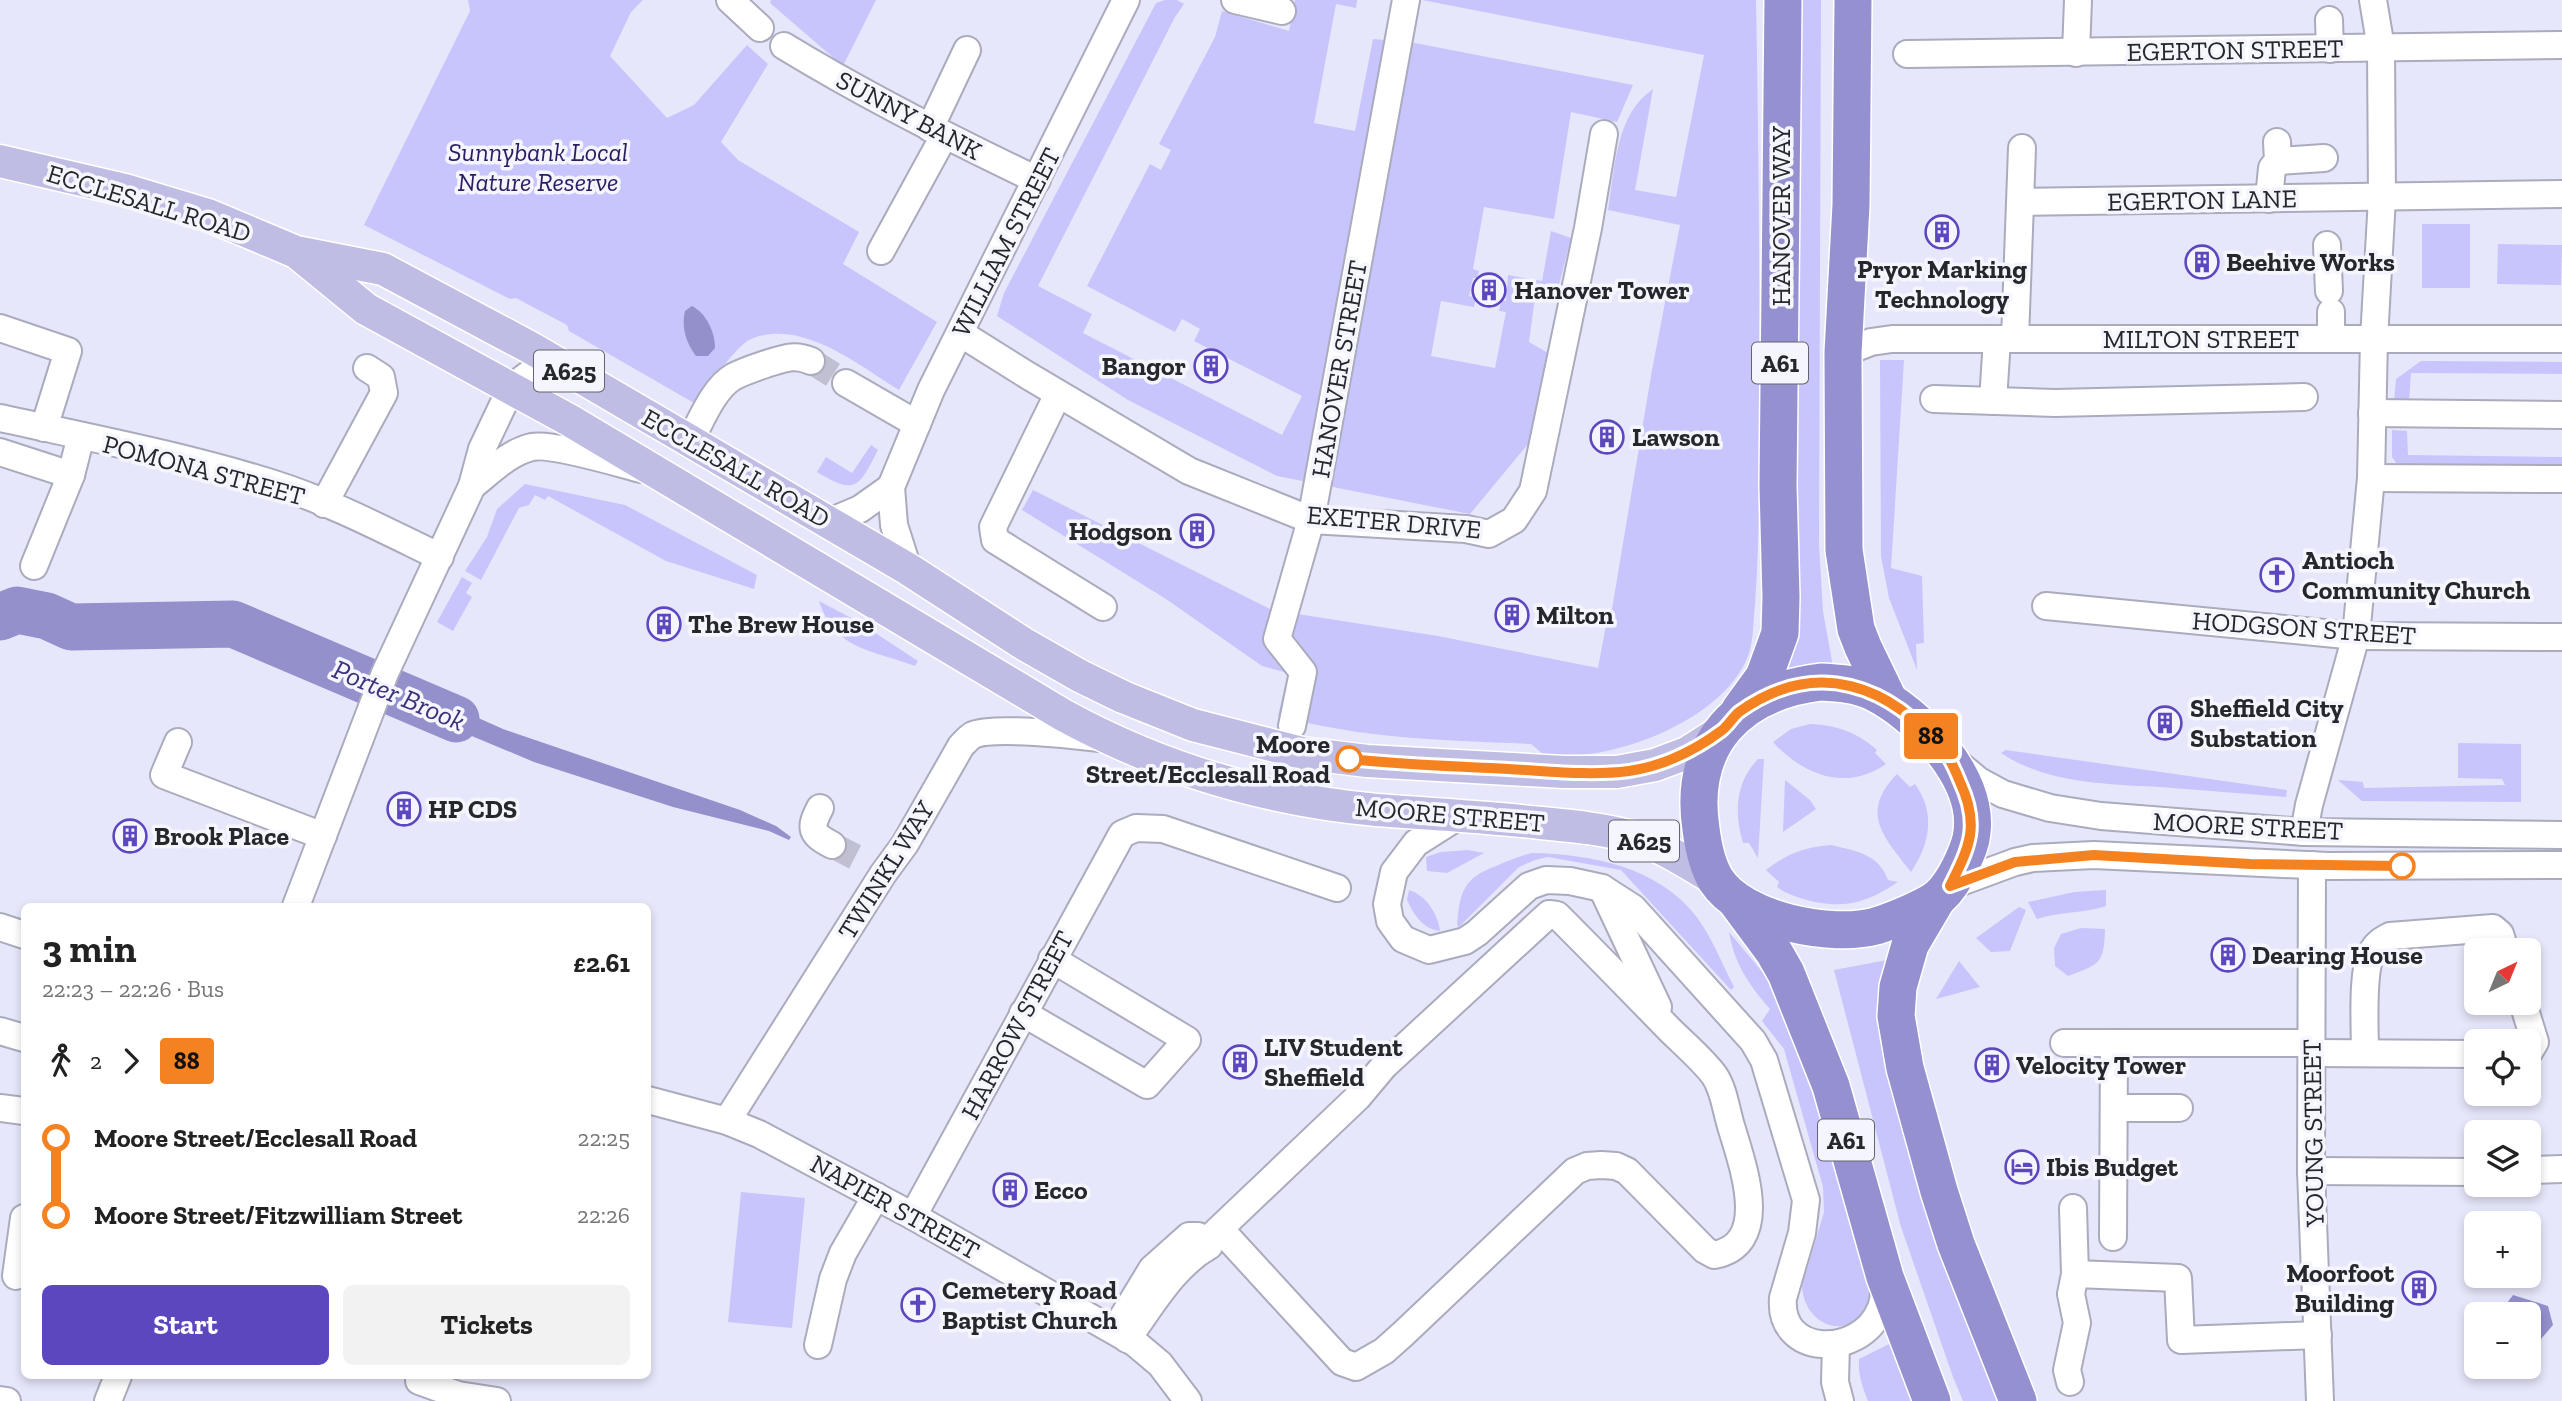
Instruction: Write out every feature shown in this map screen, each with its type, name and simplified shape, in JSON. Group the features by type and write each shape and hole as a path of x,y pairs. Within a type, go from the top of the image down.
{"highway":[{"name":"HANOVER WAY","path":"1730,722 1764,677 1780,633 1778,486 1783,0"},
{"name":"A61","path":"1853,0 1852,205 1857,348 1844,550 1856,629 1889,701"},
{"name":"MOORE STREET","path":"1726,890 1798,926 1834,930 1876,926 1943,893 1968,851 1973,831 1967,797 1949,757 1930,734 1889,701 1870,691 1847,684 1821,682 1799,685 1771,694 1730,722"},
{"name":"A61","path":"1730,722 1708,755 1698,792 1704,848 1726,890 1774,952 1786,973 1831,1086 1885,1277 1932,1401"},
{"name":"A61","path":"1943,893 1910,945 1898,987 1896,1016 1905,1068 1942,1202 2018,1401"}],"main road":[{"name":"ECCLESALL ROAD","path":"0,160 125,190 208,215 296,252 383,269 558,364 829,522 1080,676 1165,714"},
{"name":"ECCLESALL ROAD","path":"296,252 366,309 511,388 656,472 1063,715 1109,740 1176,767"},
{"name":"MOORE STREET","path":"1165,714 1193,725 1302,752 1367,761 1564,772 1616,772 1655,765 1687,753 1730,722"},
{"name":"MOORE STREET","path":"1176,767 1264,792 1314,801 1376,810 1461,815 1590,828 1638,839 1673,855 1726,890"}],"street":[{"path":"730,0 760,28"},
{"name":"WILLIAM STREET","path":"908,569 894,525 891,488 917,424 960,333 1126,0"},
{"path":"1236,0 1282,11"},
{"name":"HANOVER STREET","path":"1292,726 1303,672 1277,639 1311,520 1406,0"},
{"path":"2076,53 2078,0"},
{"path":"2304,832 2356,636 2371,478 2374,339 2382,198 2371,100 2381,48 2373,0"},
{"path":"2329,20 2330,49"},
{"name":"EGERTON STREET","path":"1907,54 2076,53 2165,58 2330,49 2562,45"},
{"name":"SUNNY BANK","path":"784,46 937,132 1037,180"},
{"path":"881,251 937,132 967,50"},
{"name":"EXETER DRIVE","path":"960,333 1189,471 1311,520 1466,529 1489,534 1514,520 1533,491 1588,228 1604,134"},
{"path":"1993,401 2006,339 2009,276 2021,202 2022,148"},
{"path":"2269,199 2272,168 2278,152 2324,158"},
{"name":"EGERTON LANE","path":"2021,202 2562,194"},
{"path":"2328,245 2331,339"},
{"path":"0,328 68,351 44,428"},
{"name":"MILTON STREET","path":"1857,348 1892,339 2562,340"},
{"path":"690,441 716,396 731,379 752,369 791,357 799,356 811,361"},
{"path":"297,903 385,673 472,486 482,449 511,388 533,371 558,364"},
{"path":"324,504 384,393 381,377 366,368"},
{"path":"846,383 917,424"},
{"path":"1058,394 993,527 995,540 1103,607"},
{"path":"1934,398 2055,403 2304,397"},
{"path":"2372,413 2562,415"},
{"name":"POMONA STREET","path":"0,418 176,458 275,484 440,557"},
{"path":"34,566 71,475 80,436"},
{"name":"ECCLESALL ROAD","path":"472,486 513,456 530,448 542,447 656,472"},
{"path":"0,452 71,475"},
{"path":"2371,478 2562,479"},
{"path":"829,522 860,509 891,488"},
{"name":"HODGSON STREET","path":"2046,606 2356,636 2562,637"},
{"name":"TWINKL WAY","path":"727,1121 873,867 905,844 961,746 973,735 989,732 1069,734 1109,740"},
{"path":"178,742 164,775 323,836"},
{"name":"MOORE STREET","path":"1949,757 2003,794 2050,808 2152,821 2304,832 2562,835"},
{"path":"820,807 813,820 813,829 819,838 832,845"},
{"path":"1461,815 1416,843 1394,872 1387,904 1390,921 1403,939 1429,950 1456,944 1477,933 1529,886 1546,880 1594,886 1633,908 1748,1035 1761,1054 1806,1200 1802,1233 1783,1298 1782,1309 1790,1326 1804,1339 1815,1344 1836,1344 1853,1339 1876,1318 1884,1299 1885,1277"},
{"name":"HARROW STREET","path":"913,1216 1122,834 1136,828 1163,829 1337,888"},
{"name":"MOORE STREET","path":"1943,893 1997,866 2033,858 2094,855 2250,864 2562,865"},
{"name":"YOUNG STREET","path":"2312,865 2311,1171 2320,1401"},
{"path":"1594,886 1639,998"},
{"path":"1594,886 1666,1026"},
{"path":"1127,1339 1210,1259 1214,1237 1358,1097 1384,1066 1549,914 1557,915 1714,1076 1748,1191 1749,1214 1746,1230 1739,1243 1726,1253 1714,1255 1627,1171 1608,1165 1587,1166 1562,1182 1500,1244 1384,1351 1356,1367 1342,1362 1214,1237"},
{"path":"0,927 21,934"},
{"path":"2365,1053 2366,967 2372,950 2381,941 2390,936 2493,929 2501,938"},
{"path":"1023,1013 1147,1085 1187,1040 1052,959"},
{"path":"0,1031 21,1037"},
{"path":"2064,1043 2464,1054"},
{"path":"2113,1237 2114,1043"},
{"name":"NAPIER STREET","path":"651,1101 727,1121 771,1140 913,1216 1127,1339 1160,1364 1188,1401"},
{"path":"0,1108 21,1111"},
{"path":"2114,1108 2179,1108"},
{"path":"2541,1169 2562,1168"},
{"path":"2311,1171 2464,1172"},
{"path":"818,1345 833,1279 843,1253 876,1196"},
{"path":"2070,1382 2067,1370 2077,1323 2071,1294 2075,1274 2073,1208"},
{"path":"16,1276 21,1240"},
{"path":"2075,1274 2178,1278 2180,1340 2318,1335"},
{"path":"1836,1344 1835,1382 1840,1401"},
{"path":"108,1401 117,1379"},
{"path":"419,1379 458,1395 497,1401"},
{"path":"0,1400 7,1401"}],"green space":[{"name":"Sunnybank Local Nature Reserve","path":"468,0 643,0 631,12 610,56 667,118 694,105 747,45 768,64 721,142 738,160 859,232 843,264 937,322 899,390 829,347 809,339 770,334 745,343 694,403 569,331 567,325 364,225 470,11"},
{"path":"771,0 876,0 843,66 770,3"},
{"path":"1177,0 1184,4 1038,286 1092,314 1083,333 1282,435 1302,396 1194,341 1200,329 1182,319 1175,332 1087,286 1150,164 1161,170 1171,150 1159,144 1215,37 1222,11 1289,31 1295,0 1357,0 1356,8 1336,4 1314,123 1355,131 1373,39 1415,43 1633,85 1617,122 1571,112 1554,219 1484,207 1473,269 1479,271 1477,278 1473,278 1469,296 1476,298 1474,307 1441,301 1431,356 1495,368 1506,312 1499,311 1501,300 1506,301 1508,275 1542,281 1551,231 1571,238 1558,289 1535,297 1529,342 1550,354 1528,444 1470,514 1277,476 1128,400 997,316 1004,293 1156,3"},
{"path":"1422,0 1756,0 1759,493 1752,641 1746,661 1720,696 1682,723 1617,749 1584,755 1544,755 1531,744 1373,734 1278,716 1288,673 1262,666 1166,599 1022,510 1033,490 1272,610 1438,636 1598,668 1607,620 1612,609 1652,370 1680,225 1608,210 1615,161 1631,113 1640,100 1653,89 1635,190 1676,197 1704,55"},
{"path":"1792,0 1821,0 1819,545 1823,611 1833,667 1785,669"},
{"path":"2422,224 2470,224 2470,288 2422,288"},
{"path":"2498,244 2562,245 2561,285 2497,284"},
{"path":"1880,360 1904,360 1891,568 1922,576 1924,643 1916,644 1917,670 1889,598 1881,556"},
{"path":"2421,361 2562,362 2562,374 2411,373 2409,402 2394,401 2396,379"},
{"path":"2392,430 2407,431 2408,455 2562,457 2562,467 2399,467 2392,457"},
{"path":"871,445 878,450 861,480 855,484 840,484 817,472 826,457 852,473"},
{"path":"525,484 625,505 757,575 754,589 666,561 548,496 545,500 535,495 529,505 519,508 481,580 465,571 487,537 497,509"},
{"path":"462,577 472,583 466,593 472,597 453,631 437,622"},
{"path":"819,601 857,621 918,661 915,666 871,652 846,639 835,630"},
{"path":"1810,724 1829,726 1854,734 1877,750 1875,753 1886,764 1856,777 1826,776 1798,763 1773,742 1791,729"},
{"path":"2458,743 2521,744 2521,802 2362,801 2338,780 2363,782 2364,788 2505,785 2502,779 2458,778"},
{"path":"2006,750 2287,790 2286,797 2106,784 2062,778 2020,764 2001,753"},
{"path":"1758,759 1764,759 1758,858 1749,843 1743,843 1738,821 1738,799 1750,768"},
{"path":"1897,774 1910,787 1915,784 1922,795 1928,817 1923,851 1911,872 1885,836 1878,813 1879,801"},
{"path":"1785,780 1810,800 1816,809 1783,832"},
{"path":"1831,845 1866,855 1879,864 1888,880 1898,882 1861,901 1825,904 1782,890 1777,887 1779,882 1766,870 1796,852"},
{"path":"1468,850 1484,853 1447,873 1427,871 1426,857 1441,852"},
{"path":"1532,853 1600,860 1622,866 1663,886 1680,899 1702,924 1734,987 1731,990 1621,870 1548,857 1535,860 1519,867 1459,927 1457,925 1462,895 1470,881 1485,871"},
{"path":"1409,890 1421,896 1430,906 1440,931 1424,924 1416,916 1407,900"},
{"path":"2106,890 2106,906 2037,919 2028,902 2074,892"},
{"path":"2019,907 2026,910 2010,951 1991,952 1976,938"},
{"path":"2081,928 2105,929 2103,949 2094,965 2068,976 2055,966 2054,948 2061,934"},
{"path":"1729,932 1764,974 1785,1010 1846,1195 1875,1300 1863,1316 1851,1324 1841,1326 1822,1322 1808,1307 1804,1297 1802,1286 1824,1212 1823,1187 1784,1049 1762,1021 1770,1009 1744,973"},
{"path":"1887,960 2002,1401 1963,1401 1953,1377 1901,1227 1834,970"},
{"path":"1959,961 1980,987 1936,999"},
{"path":"741,1192 805,1198 792,1328 728,1322"},
{"path":"1891,1343 1913,1401 1868,1401 1861,1380 1859,1359"}],"water":[{"path":"692,306 702,313 715,342 715,348 708,356 696,356 685,335 685,311"},
{"path":"262,624 358,665 349,687 253,646"},
{"path":"402,684 503,729 740,810 776,826 791,837 789,840 769,831 673,807 534,762 393,703"},
{"path":"2513,1295 2535,1302 2508,1302"},
{"path":"2541,1304 2548,1306 2553,1325 2541,1339"}],"waterway":[{"name":"Porter Brook","path":"0,617 17,610 47,616 71,627 233,624 456,719"}],"tunnel":[{"path":"811,361 846,383"},
{"path":"832,845 863,861"}],"bus line":[{"name":"88","path":"1349,759 1564,772 1632,770 1687,753 1723,730 1737,714 1771,694 1799,685 1821,682 1847,684 1870,691 1889,701 1930,734 1949,757 1967,797 1973,831 1968,851 1950,886 1997,866 2033,858 2094,855 2250,864 2402,866"}],"place":[{"name":"Pryor Marking Technology","path":"1942,232"},
{"name":"Beehive Works","path":"2202,262"},
{"name":"Hanover Tower","path":"1489,290"},
{"name":"Bangor","path":"1211,366"},
{"name":"Lawson","path":"1607,437"},
{"name":"Hodgson","path":"1197,531"},
{"name":"Antioch Community Church","path":"2277,575"},
{"name":"Milton","path":"1512,615"},
{"name":"The Brew House","path":"664,624"},
{"name":"Sheffield City Substation","path":"2165,723"},
{"name":"Moore Street/Ecclesall Road","path":"1349,759"},
{"name":"HP CDS","path":"404,809"},
{"name":"Brook Place","path":"130,836"},
{"name":"Dearing House","path":"2228,955"},
{"name":"LIV Student Sheffield","path":"1240,1062"},
{"name":"Velocity Tower","path":"1992,1065"},
{"name":"Ibis Budget","path":"2022,1167"},
{"name":"Ecco","path":"1010,1190"},
{"name":"Moorfoot Building","path":"2419,1288"},
{"name":"Cemetery Road Baptist Church","path":"918,1305"}]}
